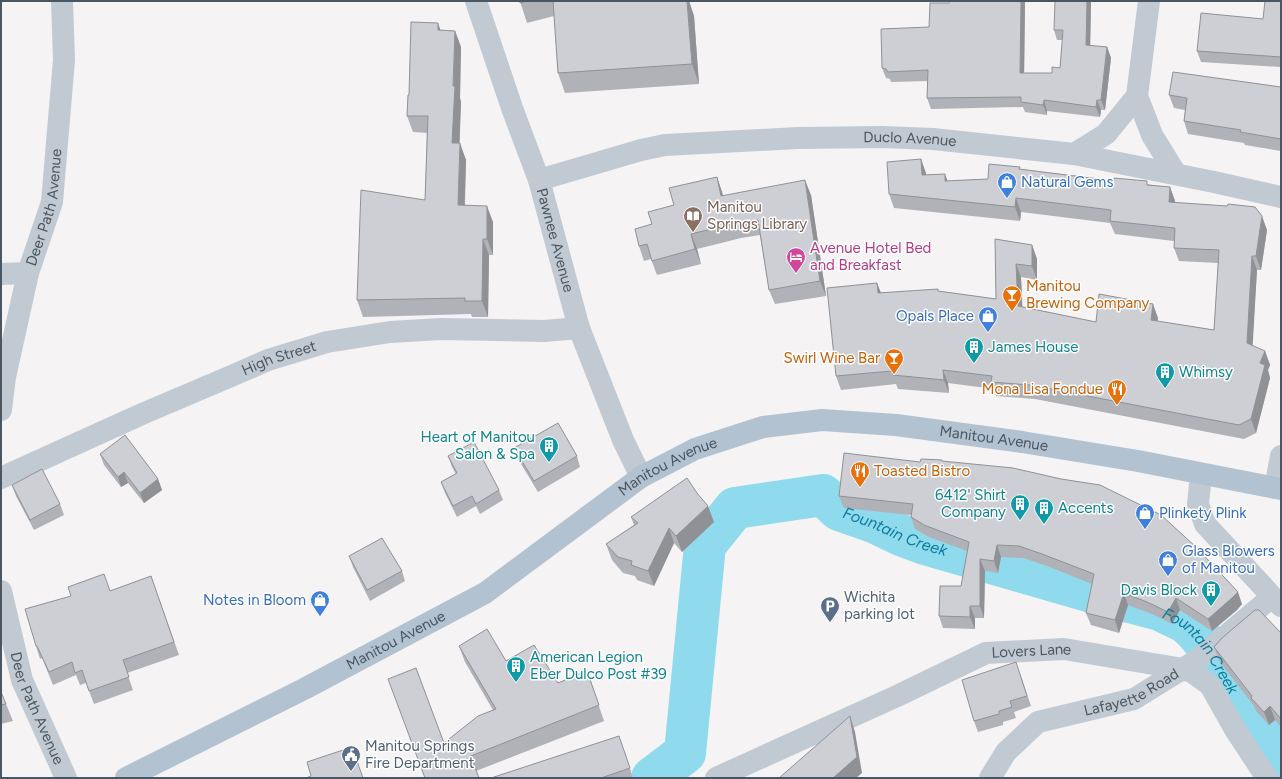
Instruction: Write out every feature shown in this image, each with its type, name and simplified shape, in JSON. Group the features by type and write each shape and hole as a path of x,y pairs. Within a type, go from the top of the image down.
{"main road":[{"name":"Manitou Avenue","path":"126,778 297,692 485,593 642,477 695,449 763,427 822,420 896,425 1022,442 1138,461 1278,488"}],"street":[{"name":"Deer Path Avenue","path":"1,410 5,377 28,273 52,202 64,60 62,1"},
{"name":"Pawnee Avenue","path":"476,1 512,108 539,180 579,328 623,440 642,477"},
{"path":"1149,1 1137,96 1152,134 1176,174"},
{"path":"1074,154 1106,134 1137,96"},
{"name":"Duclo Avenue","path":"539,180 641,150 665,145 798,138 933,138 1074,154 1281,197"},
{"path":"1,274 28,273"},
{"name":"High Street","path":"1,478 142,414 268,360 327,342 390,332 441,329 544,331 579,328"},
{"path":"1278,488 1281,456"},
{"path":"1202,474 1198,504 1204,524 1277,602"},
{"name":"Deer Path Avenue","path":"1,591 22,680 66,778"},
{"name":"Lafayette Road","path":"990,778 1006,752 1038,722 1134,699 1183,669 1277,602"},
{"name":"Lovers Lane","path":"716,778 897,696 986,653 1064,649 1183,669 1192,672 1210,685 1236,731 1267,778"}],"building":[{"path":"553,1 687,1 692,64 558,73"},
{"path":"949,1 1021,1 1020,73 1052,73 1052,67 1060,68 1063,30 1054,30 1055,1 1087,1 1086,45 1107,47 1101,100 1097,100 1096,107 1044,100 1043,105 1021,102 1021,97 927,98 928,70 888,72 886,69 882,68 881,29 929,27 930,3 949,3"},
{"path":"1265,1 1281,1 1281,57 1197,51 1201,13 1263,19"},
{"path":"411,22 438,23 438,30 455,31 453,86 455,86 452,143 460,143 458,205 487,206 487,239 483,239 482,301 465,301 465,298 357,300 361,190 425,200 428,116 407,116"},
{"path":"1173,72 1281,87 1281,139 1240,132 1241,130 1184,121 1187,98 1169,95"},
{"path":"921,159 922,175 945,174 945,181 988,179 989,164 1020,167 1019,169 1114,181 1114,178 1147,181 1147,185 1170,187 1169,202 1227,206 1228,204 1255,207 1262,216 1256,256 1252,256 1247,343 1265,351 1260,363 1265,365 1251,419 1239,425 1030,385 991,382 992,376 943,370 944,380 893,375 892,371 836,376 827,288 877,283 878,293 938,289 938,291 996,299 995,239 1032,245 1032,266 1016,264 1018,306 1096,322 1099,294 1153,304 1151,320 1214,330 1219,250 1174,248 1175,228 1110,221 1111,210 1016,198 1015,207 889,194 887,162"},
{"path":"717,177 721,196 805,180 820,281 769,290 758,220 736,223 691,234 695,249 652,261 647,244 639,246 635,229 652,224 648,212 674,205 669,188"},
{"name":"Heart of Manitou Salon & Spa","path":"558,423 577,456 534,481 514,448"},
{"path":"125,435 158,479 140,493 124,472 118,477 100,454"},
{"path":"474,442 499,490 476,504 472,496 453,506 441,482 457,473 448,456"},
{"path":"844,453 920,462 921,459 942,460 1013,468 1061,479 1100,485 1161,515 1196,547 1238,592 1208,619 1176,598 1168,612 1124,593 1115,620 1086,613 1094,574 1019,546 997,545 994,561 980,559 980,606 970,606 970,617 939,616 940,586 961,586 969,542 924,525 911,517 913,504 839,496"},
{"path":"42,469 60,504 30,520 12,485"},
{"path":"687,478 708,506 676,536 669,528 648,571 631,565 632,561 618,557 606,544 638,523 631,517"},
{"path":"382,538 402,571 367,590 349,556"},
{"path":"104,574 110,591 151,576 174,642 123,660 129,677 89,691 82,670 75,673 72,662 49,672 36,646 25,609 71,596 68,587"},
{"path":"1255,610 1259,610 1281,633 1281,719 1270,706 1264,712 1251,698 1252,696 1214,647 1222,638"},
{"path":"487,629 506,661 534,645 558,683 587,671 599,705 471,756 479,778 425,778 388,679 416,668 444,743 478,716 496,709 459,646"},
{"path":"1016,662 1027,696 1010,701 1012,707 999,711 999,714 974,721 962,680"},
{"path":"1,692 6,704 1,705"},
{"path":"850,716 857,757 833,778 779,778"},
{"path":"619,736 630,768 601,778 491,778"},
{"path":"352,747 363,778 306,778 311,776 307,762"}],"waterway":[{"name":"Fountain Creek","path":"652,778 685,753 705,545 735,508 823,495 839,510 876,523 925,544 1160,610 1185,622 1195,631 1210,649 1242,705 1281,756"}],"place":[{"name":"Natural Gems","path":"1007,199"},
{"name":"Manitou Springs Library","path":"693,233"},
{"name":"Avenue Hotel Bed and Breakfast","path":"796,274"},
{"name":"Manitou Brewing Company","path":"1012,312"},
{"name":"Opals Place","path":"988,333"},
{"name":"James House","path":"974,364"},
{"name":"Swirl Wine Bar","path":"894,375"},
{"name":"Whimsy","path":"1165,389"},
{"name":"Mona Lisa Fondue","path":"1117,406"},
{"name":"Heart of Manitou Salon & Spa","path":"549,463"},
{"name":"Toasted Bistro","path":"860,488"},
{"name":"6412' Shirt Company","path":"1020,521"},
{"name":"Accents","path":"1044,525"},
{"name":"Plinkety Plink","path":"1145,530"},
{"name":"Glass Blowers of Manitou","path":"1168,577"},
{"name":"Davis Block","path":"1211,607"},
{"name":"Notes in Bloom","path":"320,617"},
{"name":"Wichita parking lot","path":"830,623"},
{"name":"American Legion Eber Dulco Post #39","path":"516,683"},
{"name":"Manitou Springs Fire Department","path":"351,772"}]}
